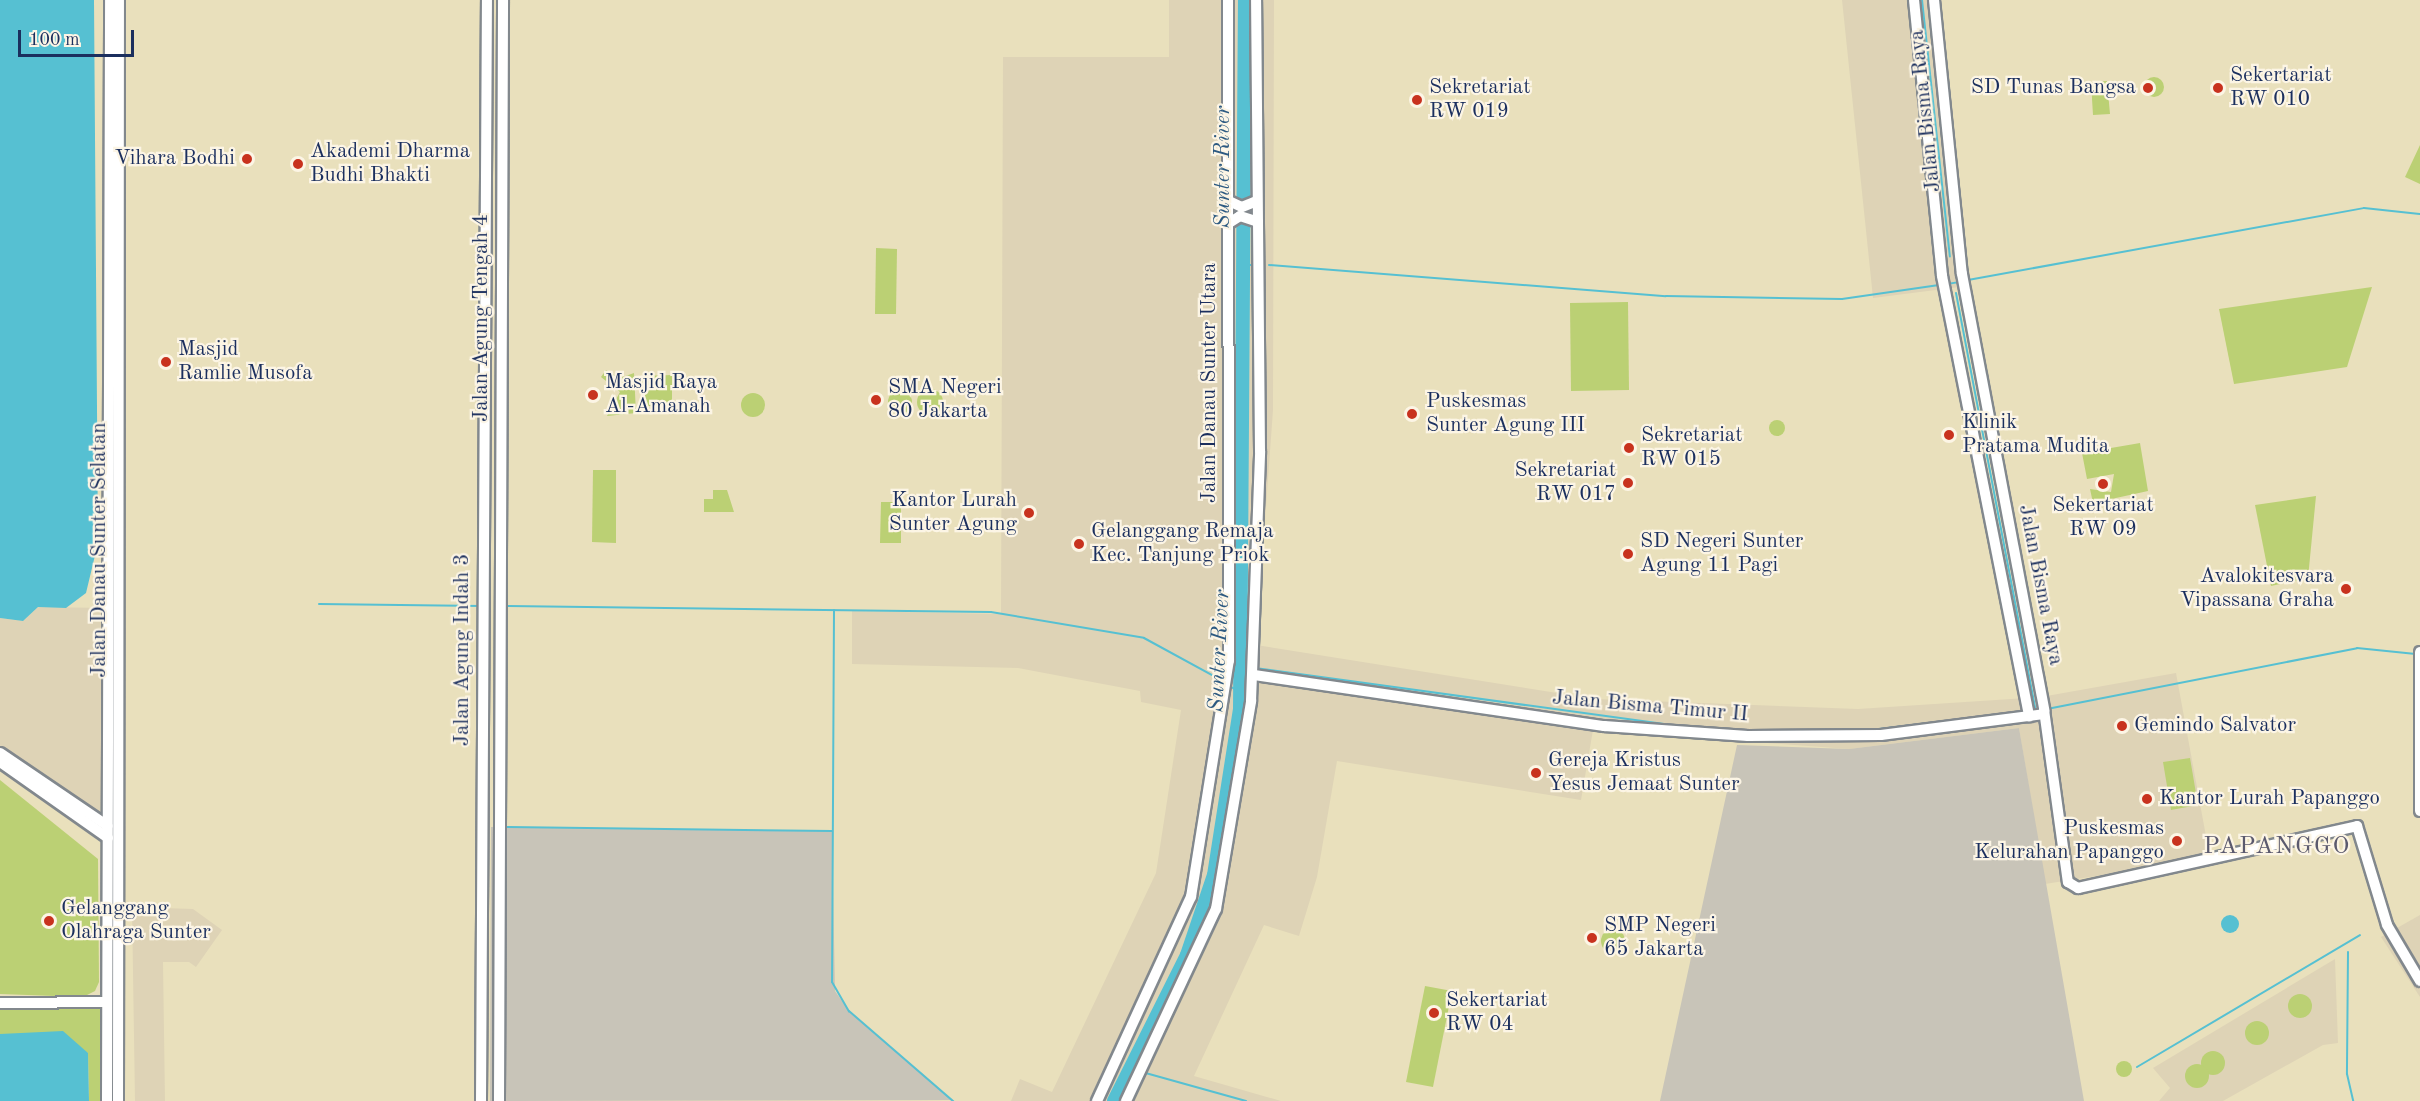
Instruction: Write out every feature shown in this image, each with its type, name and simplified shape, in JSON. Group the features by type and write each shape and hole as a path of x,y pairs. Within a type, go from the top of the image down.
{"street":[{"name":"Jalan Danau Sunter Selatan","path":"107,1101 110,0"},
{"name":"Jalan Danau Sunter Selatan","path":"118,1101 119,0"},
{"name":"Jalan Agung Tengah 4","path":"486,200 487,0"},
{"name":"Jalan Agung Tengah 4","path":"501,600 503,0"},
{"name":"Jalan Danau Sunter Utara","path":"1126,1101 1216,909 1254,673 1243,213 1228,0"},
{"name":"Jalan Danau Sunter Utara","path":"1097,1101 1191,897 1229,664 1229,224 1254,203 1256,0"},
{"name":"Jalan Bisma Raya","path":"1914,0 1942,280 2029,715"},
{"name":"Jalan Bisma Raya","path":"1934,0 1963,278 2043,708 2072,887 2357,826 2387,925 2420,981"},
{"name":"Jalan Agung Indah 3","path":"481,1101 486,200"},
{"path":"1229,224 1254,203"},
{"name":"Jalan Agung Indah 3","path":"499,1101 501,600"},
{"path":"2420,654 2420,811"},
{"name":"Jalan Bisma Timur II","path":"1254,673 1660,731 1850,736 2029,715 2043,708"},
{"path":"0,753 108,826"},
{"path":"0,762 108,838"},
{"path":"107,769 119,769"},
{"path":"0,1003 107,1002"}],"shaded area":[{"path":"1169,0 1274,0 1273,410 1256,645 1595,699 1858,709 2041,697 2176,673 2210,858 2045,884 2019,728 1849,749 1593,730 1581,800 1337,761 1317,877 1299,936 1264,925 1194,1076 1281,1101 1011,1101 1020,1079 1052,1092 1156,873 1181,710 1141,702 1140,691 1018,668 852,664 852,611 1001,614 1003,57 1169,57"},
{"path":"1842,0 1937,0 1967,286 1873,298"},
{"path":"38,607 108,608 108,826 0,747 0,618 23,621"},
{"path":"2019,728 2084,1101 1660,1101 1737,745 1849,749"},
{"path":"491,827 832,831 835,991 849,1011 952,1100 490,1101"},
{"path":"132,907 193,909 222,930 196,967 189,962 163,962 165,1101 135,1101"},
{"path":"2420,915 2420,997 2381,937"},
{"path":"2335,959 2338,1043 2323,1045 2223,1101 2159,1101 2170,1088 2153,1068"}],"green space":[{"path":"2154,77 2161,80 2164,87 2161,94 2154,97 2147,94 2144,87 2147,80"},
{"path":"2107,81 2110,114 2093,115 2091,82"},
{"path":"2420,145 2420,184 2405,177"},
{"path":"876,248 897,249 896,314 875,314"},
{"path":"2372,287 2347,367 2234,384 2219,309"},
{"path":"1628,302 1629,390 1571,391 1570,303"},
{"path":"606,370 620,378 634,373 636,413 607,416 620,392 601,377"},
{"path":"672,375 672,406 642,406 642,376"},
{"path":"930,389 939,393 943,402 939,411 930,415 921,411 917,402 921,393"},
{"path":"900,390 909,393 912,402 909,411 900,414 891,411 888,402 891,393"},
{"path":"753,393 761,397 765,405 761,413 753,417 745,413 741,405 745,397"},
{"path":"1777,420 1785,428 1777,436 1769,428"},
{"path":"2140,443 2148,491 2093,503 2090,489 2111,492 2114,474 2087,479 2082,453"},
{"path":"593,470 616,470 616,543 592,542"},
{"path":"713,490 727,490 734,512 704,512 704,499 713,499"},
{"path":"2316,496 2308,578 2271,586 2255,505"},
{"path":"881,502 901,502 901,543 880,543"},
{"path":"2190,758 2198,805 2171,810 2163,762"},
{"name":"Gelanggang Olahraga Sunter","path":"0,780 98,859 99,982 95,991 83,997 0,994"},
{"path":"1613,929 1622,932 1625,941 1622,950 1613,953 1604,950 1601,941 1604,932"},
{"path":"1425,986 1452,991 1433,1087 1406,1082"},
{"path":"2300,994 2305,995 2311,1001 2311,1011 2305,1017 2300,1018 2295,1017 2289,1011 2288,1006 2289,1001 2295,995"},
{"path":"107,1002 106,1101 89,1101 88,1053 0,1034 0,1003"},
{"path":"2257,1021 2262,1022 2268,1028 2268,1038 2262,1044 2257,1045 2252,1044 2246,1038 2245,1033 2246,1028 2252,1022"},
{"path":"2213,1051 2218,1052 2224,1058 2224,1068 2218,1074 2213,1075 2208,1074 2202,1068 2201,1063 2202,1058 2208,1052"},
{"path":"2124,1061 2132,1069 2124,1077 2116,1069"},
{"path":"2197,1064 2202,1065 2208,1071 2208,1081 2202,1087 2197,1088 2192,1087 2186,1081 2185,1076 2186,1071 2192,1065"},
{"path":"1131,1069 1138,1072 1124,1101 1115,1101"}],"water":[{"path":"0,0 94,0 98,543 86,593 66,608 38,607 23,621 0,618"},
{"path":"2230,915 2236,918 2239,924 2236,930 2230,933 2224,930 2221,924 2224,918"},
{"path":"63,1031 88,1053 89,1101 0,1101 0,1034"}],"waterway":[{"name":"Sunter River","path":"1114,1101 1187,955 1214,875 1240,709 1245,0"},
{"path":"1922,0 1950,256"},
{"path":"1968,280 2364,208 2420,214"},
{"path":"1244,265 1251,265"},
{"path":"1269,265 1666,296 1842,299 1939,285"},
{"path":"1947,284 1959,282"},
{"path":"1956,293 2036,711"},
{"path":"319,604 481,606"},
{"path":"505,606 991,612 1144,638 1221,680"},
{"path":"834,610 832,982 849,1011 953,1101"},
{"path":"2047,709 2357,648 2416,654"},
{"path":"1255,668 1686,727"},
{"path":"1228,685 1241,693"},
{"path":"1871,730 1946,721"},
{"path":"503,827 832,831"},
{"path":"2137,1067 2360,935"},
{"path":"2348,952 2347,1074 2353,1101"},
{"name":"Sunter River","path":"1130,1068 1137,1070"},
{"path":"1142,1072 1246,1101"}],"place":[{"name":"SD Tunas Bangsa","path":"2148,88"},
{"name":"Sekertariat RW 010","path":"2218,88"},
{"name":"Sekretariat RW 019","path":"1417,100"},
{"name":"Vihara Bodhi","path":"247,159"},
{"name":"Akademi Dharma Budhi Bhakti","path":"298,164"},
{"name":"Masjid Ramlie Musofa","path":"166,362"},
{"name":"Masjid Raya Al-Amanah","path":"593,395"},
{"name":"SMA Negeri 80 Jakarta","path":"876,400"},
{"name":"Puskesmas Sunter Agung III","path":"1412,414"},
{"name":"Klinik Pratama Mudita","path":"1949,435"},
{"name":"Sekretariat RW 015","path":"1629,448"},
{"name":"Sekretariat RW 017","path":"1628,483"},
{"name":"Sekertariat RW 09","path":"2103,484"},
{"name":"Kantor Lurah Sunter Agung","path":"1029,513"},
{"name":"Gelanggang Remaja Kec. Tanjung Priok","path":"1079,544"},
{"name":"SD Negeri Sunter Agung 11 Pagi","path":"1628,554"},
{"name":"Avalokitesvara Vipassana Graha","path":"2346,589"},
{"name":"Gemindo Salvator","path":"2122,726"},
{"name":"Gereja Kristus Yesus Jemaat Sunter","path":"1536,773"},
{"name":"Kantor Lurah Papanggo","path":"2147,799"},
{"name":"Puskesmas Kelurahan Papanggo","path":"2177,841"},
{"name":"Gelanggang Olahraga Sunter","path":"49,921"},
{"name":"SMP Negeri 65 Jakarta","path":"1592,938"},
{"name":"Sekertariat RW 04","path":"1434,1013"}],"district":[{"name":"PAPANGGO","path":"2277,848"}]}
